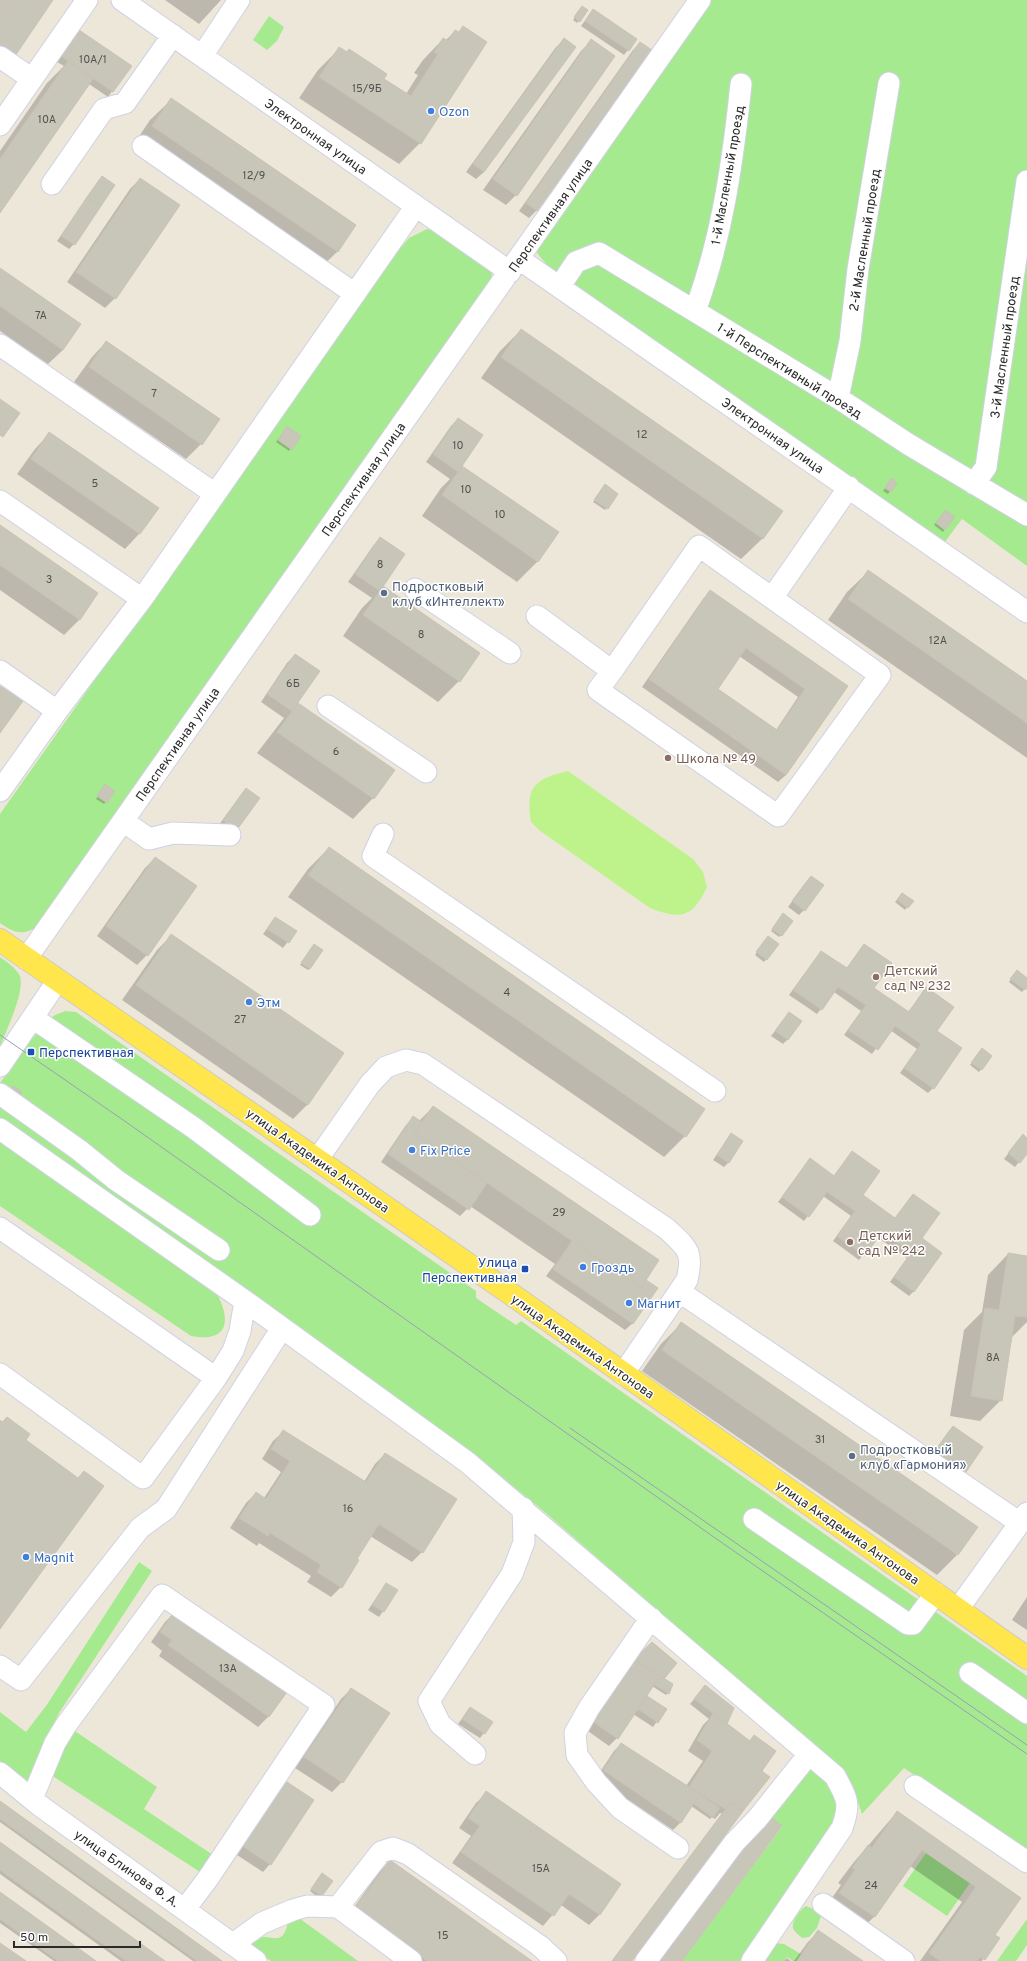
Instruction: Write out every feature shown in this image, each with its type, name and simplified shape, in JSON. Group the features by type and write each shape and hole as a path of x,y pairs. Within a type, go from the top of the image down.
{"main road":[{"name":"улица Академика Антонова","path":"0,940 317,1160 1027,1658"}],"street":[{"path":"0,125 87,0"},
{"name":"Электронная улица","path":"122,0 416,206 514,266 560,286 1027,612"},
{"path":"202,56 239,0"},
{"name":"Перспективная улица","path":"26,958 700,0"},
{"path":"52,184 104,109 125,103 173,35"},
{"path":"0,57 32,79"},
{"name":"2-й Масленный проезд","path":"838,398 850,341 858,269 889,83"},
{"name":"1-й Масленный проезд","path":"695,311 706,281 722,220 735,141 741,84"},
{"path":"143,146 355,294"},
{"name":"3-й Масленный проезд","path":"974,484 986,467 1027,181"},
{"path":"0,791 57,711 142,599 416,206"},
{"name":"1-й Перспективный проезд","path":"560,286 576,262 599,253 838,398 908,444 1027,515"},
{"path":"0,345 215,494"},
{"path":"772,598 850,487"},
{"path":"0,501 142,599"},
{"path":"699,546 880,675 778,816 598,690 612,671 699,546"},
{"path":"415,589 510,653"},
{"path":"537,616 612,671"},
{"path":"0,671 57,711"},
{"path":"328,706 426,772"},
{"path":"123,821 149,839 172,833 230,835"},
{"path":"383,834 373,856 715,1091"},
{"path":"0,1066 58,980"},
{"path":"33,1018 194,1128 310,1215"},
{"path":"317,1160 370,1084 386,1067 406,1060 423,1064 668,1229 687,1248 691,1265 687,1280 623,1374"},
{"path":"0,1094 79,1150 116,1180 219,1250"},
{"path":"0,1129 245,1301 467,1462 523,1508 835,1776 846,1796 848,1812 842,1828 752,1961"},
{"path":"0,1228 216,1378"},
{"path":"680,1292 1023,1518 958,1609"},
{"path":"0,1374 143,1478 216,1378 233,1351 240,1330 245,1301"},
{"path":"0,1666 21,1680 140,1528 166,1509 282,1328"},
{"path":"475,1754 440,1724 429,1701 512,1574 524,1542 523,1508"},
{"path":"754,1519 908,1624 913,1624 936,1593"},
{"path":"32,1799 55,1743 66,1725 162,1595 324,1705 209,1877 185,1909"},
{"path":"651,1618 589,1708 575,1733 577,1755 596,1782 620,1808 678,1848"},
{"path":"970,1673 1027,1713"},
{"path":"646,1961 734,1842 757,1820 809,1754"},
{"name":"улица Блинова Ф. А.","path":"0,1773 32,1799 256,1961"},
{"path":"915,1786 1027,1862"},
{"path":"338,1907 381,1852 393,1848 414,1858 540,1946 556,1961"},
{"path":"823,1904 904,1961"},
{"path":"234,1944 262,1923 293,1910 307,1906 338,1907 411,1961"}],"green space":[{"path":"711,0 1027,0 1027,566 962,519 944,543 547,265 537,253 540,240"},
{"path":"269,16 284,27 277,41 267,50 253,40"},
{"path":"427,229 440,232 491,269 492,278 38,927 19,932 6,927 0,923 0,814 399,250 409,238"},
{"path":"568,771 693,859 703,872 707,887 702,897 691,910 684,914 678,915 661,912 650,908 539,830 531,822 530,800 531,792 535,786 547,777"},
{"path":"0,957 16,971 20,976 21,983 20,992 0,1047"},
{"path":"65,1011 76,1012 476,1291 476,1298 516,1325 521,1321 1027,1676 1027,1851 904,1768 862,1814 854,1791 845,1775 805,1738 541,1509 468,1449 0,1122 0,1083 31,1040 53,1016"},
{"path":"0,1142 217,1294 222,1304 225,1321 223,1328 219,1333 212,1336 203,1337 191,1336 0,1206"},
{"path":"139,1562 152,1571 59,1713 37,1758 28,1781 23,1783 15,1779 0,1761 0,1712 26,1732 46,1706"},
{"path":"69,1727 157,1787 144,1809 213,1855 203,1874 51,1775 66,1745"},
{"path":"809,1762 839,1796 837,1824 745,1961 682,1961 782,1827 766,1813"},
{"path":"926,1853 970,1883 947,1916 903,1886"},
{"path":"806,1906 822,1913 817,1928 809,1937 802,1938 794,1931 793,1922"},
{"path":"299,1918 358,1961 271,1961 250,1947 255,1940 260,1937 277,1938 282,1936 288,1920"},
{"path":"1027,1919 1027,1945 1016,1961 997,1961"},
{"path":"775,1943 784,1944 801,1954 797,1961 793,1961 787,1957 784,1961 763,1961"}],"building":[{"path":"0,0 53,0 15,56 0,46"},
{"path":"582,6 588,10 580,22 574,17"},
{"path":"593,9 637,39 629,51 585,21"},
{"path":"463,26 487,42 421,144 319,77 339,47 347,52 349,49 387,74 384,79 411,96 438,54 434,52 443,38 448,41 455,30 459,32"},
{"path":"79,30 132,66 113,92 61,56"},
{"path":"564,38 576,47 484,172 473,164"},
{"path":"591,39 615,56 517,196 493,179"},
{"path":"640,42 652,50 537,211 526,203"},
{"path":"68,61 93,79 0,213 0,159"},
{"path":"171,98 356,225 338,252 152,126"},
{"path":"102,176 115,185 101,206 87,197"},
{"path":"140,178 180,205 116,299 76,272"},
{"path":"87,197 101,206 75,245 61,236"},
{"path":"0,268 81,324 63,350 0,306"},
{"path":"521,329 783,511 763,539 501,357"},
{"path":"106,341 220,419 202,445 89,367"},
{"path":"0,399 20,413 3,437 0,435"},
{"path":"458,418 483,435 458,472 433,454"},
{"path":"287,426 301,436 292,450 278,440"},
{"path":"49,432 159,508 140,534 31,459"},
{"path":"462,466 559,532 538,562 442,495"},
{"path":"891,478 897,483 891,492 885,488"},
{"path":"605,484 618,494 608,509 594,500"},
{"path":"945,510 955,517 945,530 936,523"},
{"path":"0,525 98,593 80,620 0,565"},
{"path":"380,537 405,554 380,591 355,574"},
{"path":"868,570 1027,681 1027,723 848,599"},
{"path":"383,586 480,653 460,682 363,615"},
{"path":"710,590 848,686 786,775 649,679","holes":["746,648 805,689 777,730 718,689"]},
{"path":"295,654 320,671 292,711 267,694"},
{"path":"0,686 23,701 0,733"},
{"path":"298,703 395,770 374,799 277,732"},
{"path":"105,784 115,791 107,803 97,796"},
{"path":"246,788 260,798 236,831 223,820"},
{"path":"329,847 705,1109 686,1137 308,875"},
{"path":"155,857 197,886 148,956 106,926"},
{"path":"811,876 824,885 805,911 792,901"},
{"path":"902,893 914,901 908,908 897,900"},
{"path":"783,913 793,921 782,936 772,929"},
{"path":"275,917 297,931 289,943 267,929"},
{"path":"171,934 344,1053 308,1105 136,985"},
{"path":"768,936 779,944 767,960 756,952"},
{"path":"314,944 323,950 310,969 301,963"},
{"path":"864,944 892,963 874,988 909,1012 926,987 954,1007 937,1031 962,1048 934,1089 904,1068 921,1044 895,1026 878,1050 848,1030 866,1005 838,987 822,1010 793,990 821,951 847,968"},
{"path":"1017,970 1027,978 1027,988 1025,990 1010,979"},
{"path":"789,1012 802,1021 788,1040 775,1031"},
{"path":"982,1048 992,1056 982,1070 971,1063"},
{"path":"106,1049 115,1055 108,1065 99,1059"},
{"path":"13,1086 22,1092 16,1101 7,1095"},
{"path":"433,1106 659,1260 641,1288 414,1133"},
{"path":"413,1116 422,1122 414,1133 487,1183 469,1210 388,1154"},
{"path":"731,1133 743,1141 729,1163 717,1155"},
{"path":"1023,1134 1027,1138 1027,1154 1020,1163 1008,1153"},
{"path":"852,1151 880,1171 863,1195 895,1218 913,1194 940,1213 922,1238 942,1253 914,1292 894,1277 911,1253 882,1232 865,1256 837,1236 855,1211 827,1192 809,1217 782,1197 810,1158 834,1176"},
{"path":"572,1241 641,1288 646,1280 658,1288 633,1324 553,1269"},
{"path":"1008,1253 1027,1256 1027,1317 1015,1316 1002,1401 971,1396 985,1308 999,1310"},
{"path":"681,1322 978,1527 958,1555 662,1350"},
{"name":"Magnit","path":"7,1417 30,1434 26,1440 78,1478 84,1471 104,1486 0,1629 0,1420 2,1422"},
{"path":"953,1426 983,1447 964,1475 933,1454"},
{"path":"283,1430 366,1482 385,1453 457,1499 423,1553 379,1524 357,1559 359,1560 342,1588 317,1572 321,1565 270,1533 268,1536 239,1518 256,1492 266,1499 290,1461 271,1449"},
{"path":"386,1583 398,1590 384,1612 372,1605"},
{"path":"175,1611 287,1692 269,1717 168,1645 172,1640 160,1632"},
{"path":"652,1642 677,1663 664,1679 634,1659"},
{"path":"634,1659 660,1676 618,1739 592,1721"},
{"path":"660,1676 673,1684 669,1694 655,1685"},
{"path":"705,1685 734,1708 727,1724 694,1699"},
{"path":"351,1688 390,1713 343,1783 304,1757"},
{"path":"647,1696 667,1709 658,1723 638,1709"},
{"path":"470,1707 493,1722 485,1734 462,1719"},
{"path":"713,1713 750,1741 754,1735 776,1751 762,1771 770,1777 743,1811 730,1803 725,1809 689,1787 712,1751 697,1740"},
{"path":"621,1743 700,1794 681,1823 603,1770"},
{"path":"284,1780 314,1800 271,1865 241,1845"},
{"path":"486,1791 621,1884 600,1915 569,1894 554,1916 461,1852 480,1826 468,1818"},
{"path":"700,1794 720,1808 713,1818 694,1804"},
{"path":"0,1801 222,1961 197,1961 0,1819"},
{"path":"730,1803 743,1811 632,1961 612,1961"},
{"path":"897,1811 1021,1898 995,1935 1000,1938 985,1960 980,1957 977,1961 940,1961 929,1953 976,1887 922,1850 875,1917 839,1893 855,1870 852,1868 868,1845 872,1848"},
{"path":"766,1813 782,1826 682,1961 656,1961"},
{"path":"0,1842 165,1961 126,1961 0,1870"},
{"path":"390,1860 532,1961 427,1961 354,1909"},
{"path":"322,1873 333,1881 322,1896 311,1889"},
{"path":"0,1892 96,1961 58,1961 0,1919"},
{"path":"818,1930 863,1961 797,1961"},
{"path":"0,1943 26,1961 0,1961"}],"tram line":[{"path":"0,1035 126,1122 718,1540 1027,1754"},
{"path":"570,1428 1027,1745"}],"place":[{"name":"Ozon","path":"431,111"},
{"name":"Подростковый клуб «Интеллект»","path":"384,593"},
{"name":"Школа № 49","path":"668,758"},
{"name":"Детский сад № 232","path":"876,977"},
{"name":"Этм","path":"249,1002"},
{"name":"Перспективная","path":"31,1052"},
{"name":"Fix Price","path":"412,1150"},
{"name":"Детский сад № 242","path":"850,1242"},
{"name":"Гроздь","path":"583,1267"},
{"name":"Улица Перспективная","path":"525,1269"},
{"name":"Магнит","path":"629,1303"},
{"name":"Подростковый клуб «Гармония»","path":"852,1456"},
{"name":"Magnit","path":"26,1557"}]}
